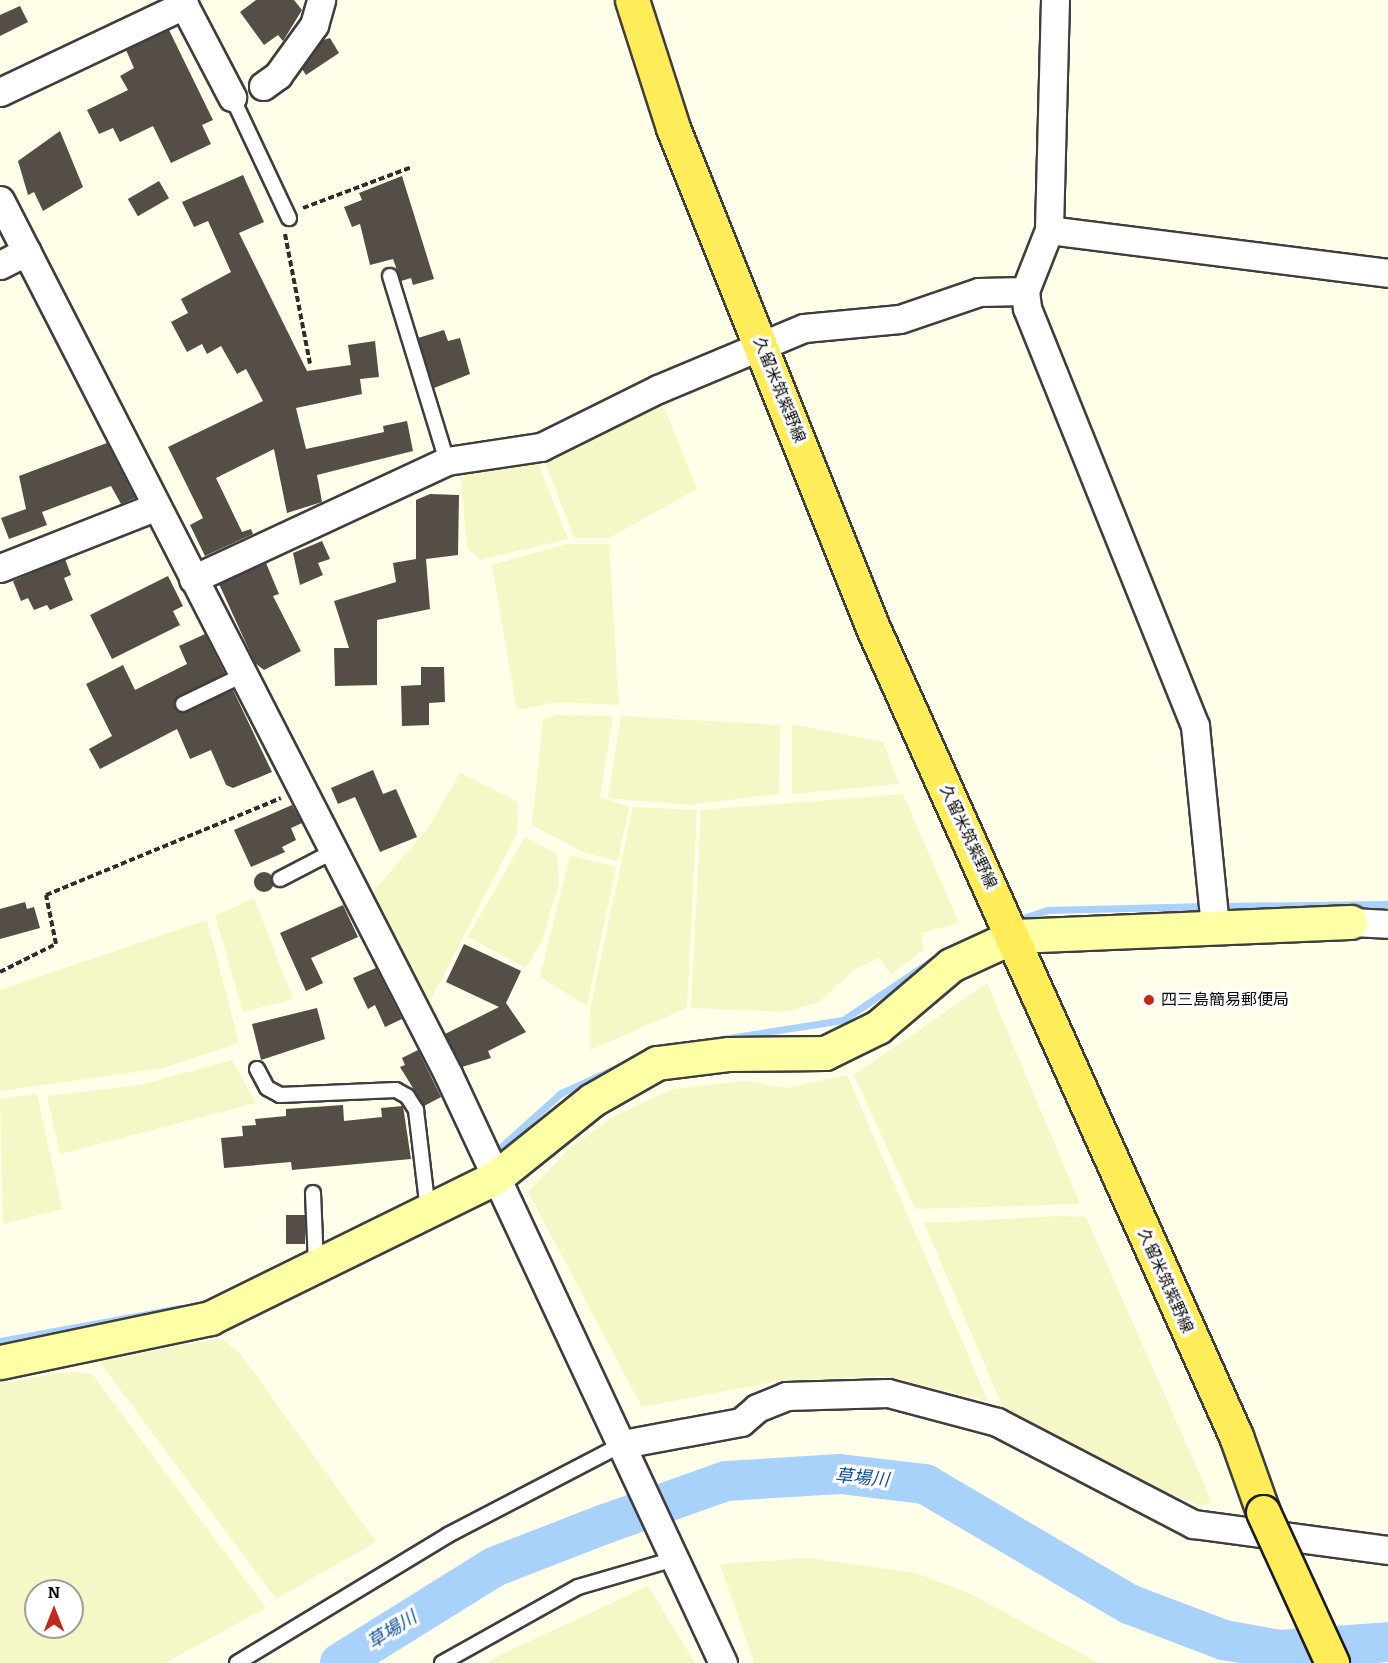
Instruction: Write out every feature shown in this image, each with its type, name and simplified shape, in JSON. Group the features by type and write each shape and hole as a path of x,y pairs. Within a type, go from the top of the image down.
{"main road":[{"name":"久留米筑紫野線","path":"632,0 673,128 873,628 1014,936 1236,1436 1263,1512 1332,1663"}],"street":[{"path":"263,86 278,75 314,25 321,0"},
{"path":"1055,0 1049,230 1025,291 1027,308 1195,726 1215,928"},
{"path":"0,92 184,5 232,97"},
{"path":"0,200 155,507 334,851 676,1554 723,1663"},
{"path":"1049,230 1388,273"},
{"path":"0,265 27,251"},
{"path":"193,579 447,461 541,447 761,345 804,328 900,319 979,292 1025,291"},
{"path":"0,568 155,507"},
{"path":"0,1362 210,1318 429,1214 495,1178 592,1100 657,1063 729,1054 825,1053 878,1027 951,965 1014,936 1351,922 1388,924"},
{"path":"626,1450 741,1422 757,1408 786,1396 888,1393 998,1422 1193,1524 1388,1550"}],"lane":[{"path":"232,97 289,218"},
{"path":"390,276 447,461"},
{"path":"183,704 243,675"},
{"path":"280,879 334,851"},
{"path":"257,1069 267,1088 280,1095 396,1090 407,1096 416,1110 429,1214"},
{"path":"313,1193 317,1268"},
{"path":"237,1663 448,1535 626,1450"},
{"path":"442,1663 578,1587 676,1554"}],"path":[{"path":"310,364 285,235 289,218 412,167"},
{"path":"0,972 56,944 46,895 302,790"}],"green space":[{"path":"661,399 697,489 609,538 574,538 544,459"},
{"path":"536,458 568,539 480,560 467,547 460,468"},
{"path":"566,544 609,544 619,705 556,702 517,710 492,565"},
{"path":"557,715 613,716 600,797 629,807 618,861 585,853 532,825 543,719"},
{"path":"621,716 780,725 779,794 688,805 608,798"},
{"path":"792,724 883,742 899,784 792,794"},
{"path":"460,773 518,802 517,833 429,1003 371,894 428,828"},
{"path":"903,794 959,923 921,933 924,949 891,975 879,958 855,969 819,1002 787,1012 691,1008 701,810"},
{"path":"633,807 697,810 687,1008 590,1050 590,1010"},
{"path":"525,837 557,854 559,883 542,941 526,968 468,937"},
{"path":"570,855 616,867 587,1006 540,977"},
{"path":"254,898 293,999 243,1012 215,916"},
{"path":"207,920 239,1043 163,1068 0,1091 0,990"},
{"path":"987,983 1080,1204 915,1209 854,1075"},
{"path":"232,1060 256,1103 60,1154 47,1096 140,1085"},
{"path":"847,1075 988,1401 883,1376 778,1381 642,1407 528,1192 568,1150 614,1116 673,1089 747,1081 787,1088"},
{"path":"37,1094 62,1209 3,1224 0,1099"},
{"path":"1060,1216 1086,1217 1212,1502 1201,1506 1157,1489 1004,1410 924,1223"},
{"path":"221,1338 239,1352 376,1542 276,1599 99,1361"},
{"path":"68,1372 92,1374 266,1608 165,1663 0,1663 0,1383"},
{"path":"809,1558 916,1573 973,1595 1098,1663 754,1663 720,1564"},
{"path":"648,1586 695,1663 488,1663 504,1653"}],"building":[{"path":"256,0 294,0 302,10 283,41 278,35 264,45 240,12"},
{"path":"20,6 28,22 0,36 0,15"},
{"path":"169,30 213,120 202,125 211,144 171,163 153,126 120,142 113,128 99,134 87,110 128,90 120,76 134,68 126,50"},
{"path":"330,38 339,53 306,75 302,69 323,40"},
{"path":"60,131 83,187 43,211 34,192 28,195 18,161"},
{"path":"243,175 264,222 239,233 307,371 351,365 348,345 375,341 379,377 360,379 362,394 296,408 306,449 384,432 383,426 407,421 413,451 317,475 322,502 287,513 274,449 216,478 242,532 251,529 253,534 205,556 190,525 203,518 168,447 263,401 246,369 237,374 221,346 207,354 202,344 187,352 171,322 188,313 181,299 231,272 208,221 194,227 182,202"},
{"path":"402,176 434,279 413,285 411,278 401,281 393,259 370,265 360,224 352,227 344,207 362,200 359,193"},
{"path":"159,181 169,198 138,216 128,199"},
{"path":"444,330 448,341 460,338 470,374 434,388 418,338"},
{"path":"107,443 135,498 121,504 111,486 42,512 47,525 9,539 1,518 26,509 19,476"},
{"path":"430,494 459,495 458,555 426,559 430,609 377,620 377,685 335,686 334,648 349,648 334,601 396,582 393,563 416,559 416,500"},
{"path":"322,541 330,559 318,563 323,575 300,585 293,553"},
{"path":"65,559 71,575 64,578 73,600 50,610 47,605 34,610 28,598 21,601 13,581"},
{"path":"266,563 279,594 273,596 301,651 264,670 255,663 219,584"},
{"path":"168,576 183,606 173,611 180,625 112,659 90,615"},
{"path":"205,634 225,674 179,696 175,708 186,712 233,690 272,772 233,788 226,785 211,750 190,759 177,729 100,769 89,749 112,736 86,684 123,665 135,690 187,664 179,646"},
{"path":"421,667 444,667 445,702 429,703 429,725 402,726 401,686 421,685"},
{"path":"373,770 383,794 396,789 417,837 380,852 355,797 338,804 331,788"},
{"path":"292,805 302,823 291,828 296,840 282,847 285,852 251,867 234,830"},
{"path":"264,872 271,875 274,882 271,889 264,892 257,889 254,882 257,875"},
{"path":"25,902 27,909 34,907 40,928 0,939 0,909"},
{"path":"343,905 358,937 311,958 323,983 306,991 280,933"},
{"path":"464,944 521,971 506,1003 526,1032 488,1051 491,1058 462,1067 445,1034 499,1007 446,982"},
{"path":"376,968 402,1019 385,1027 375,1005 368,1009 353,978"},
{"path":"317,1008 325,1039 261,1060 252,1024"},
{"path":"418,1050 441,1097 424,1106 400,1067 405,1065 402,1058"},
{"path":"343,1105 344,1121 382,1117 381,1108 403,1106 411,1159 292,1170 291,1162 224,1168 221,1138 243,1136 242,1126 256,1125 255,1119 286,1116 286,1109"},
{"path":"286,1215 305,1215 305,1244 286,1244"}],"waterway":[{"path":"1219,906 1388,904"},
{"path":"1014,921 1048,910 1208,906"},
{"path":"658,1049 843,1020 947,950 997,927"},
{"path":"493,1154 561,1093 618,1067"},
{"path":"0,1341 180,1308"},
{"name":"草場川","path":"340,1663 494,1567 605,1524 726,1481 840,1474 925,1484 1129,1604 1224,1640 1280,1650 1388,1642"}],"place":[{"name":"四三島簡易郵便局","path":"1149,1000"}]}
